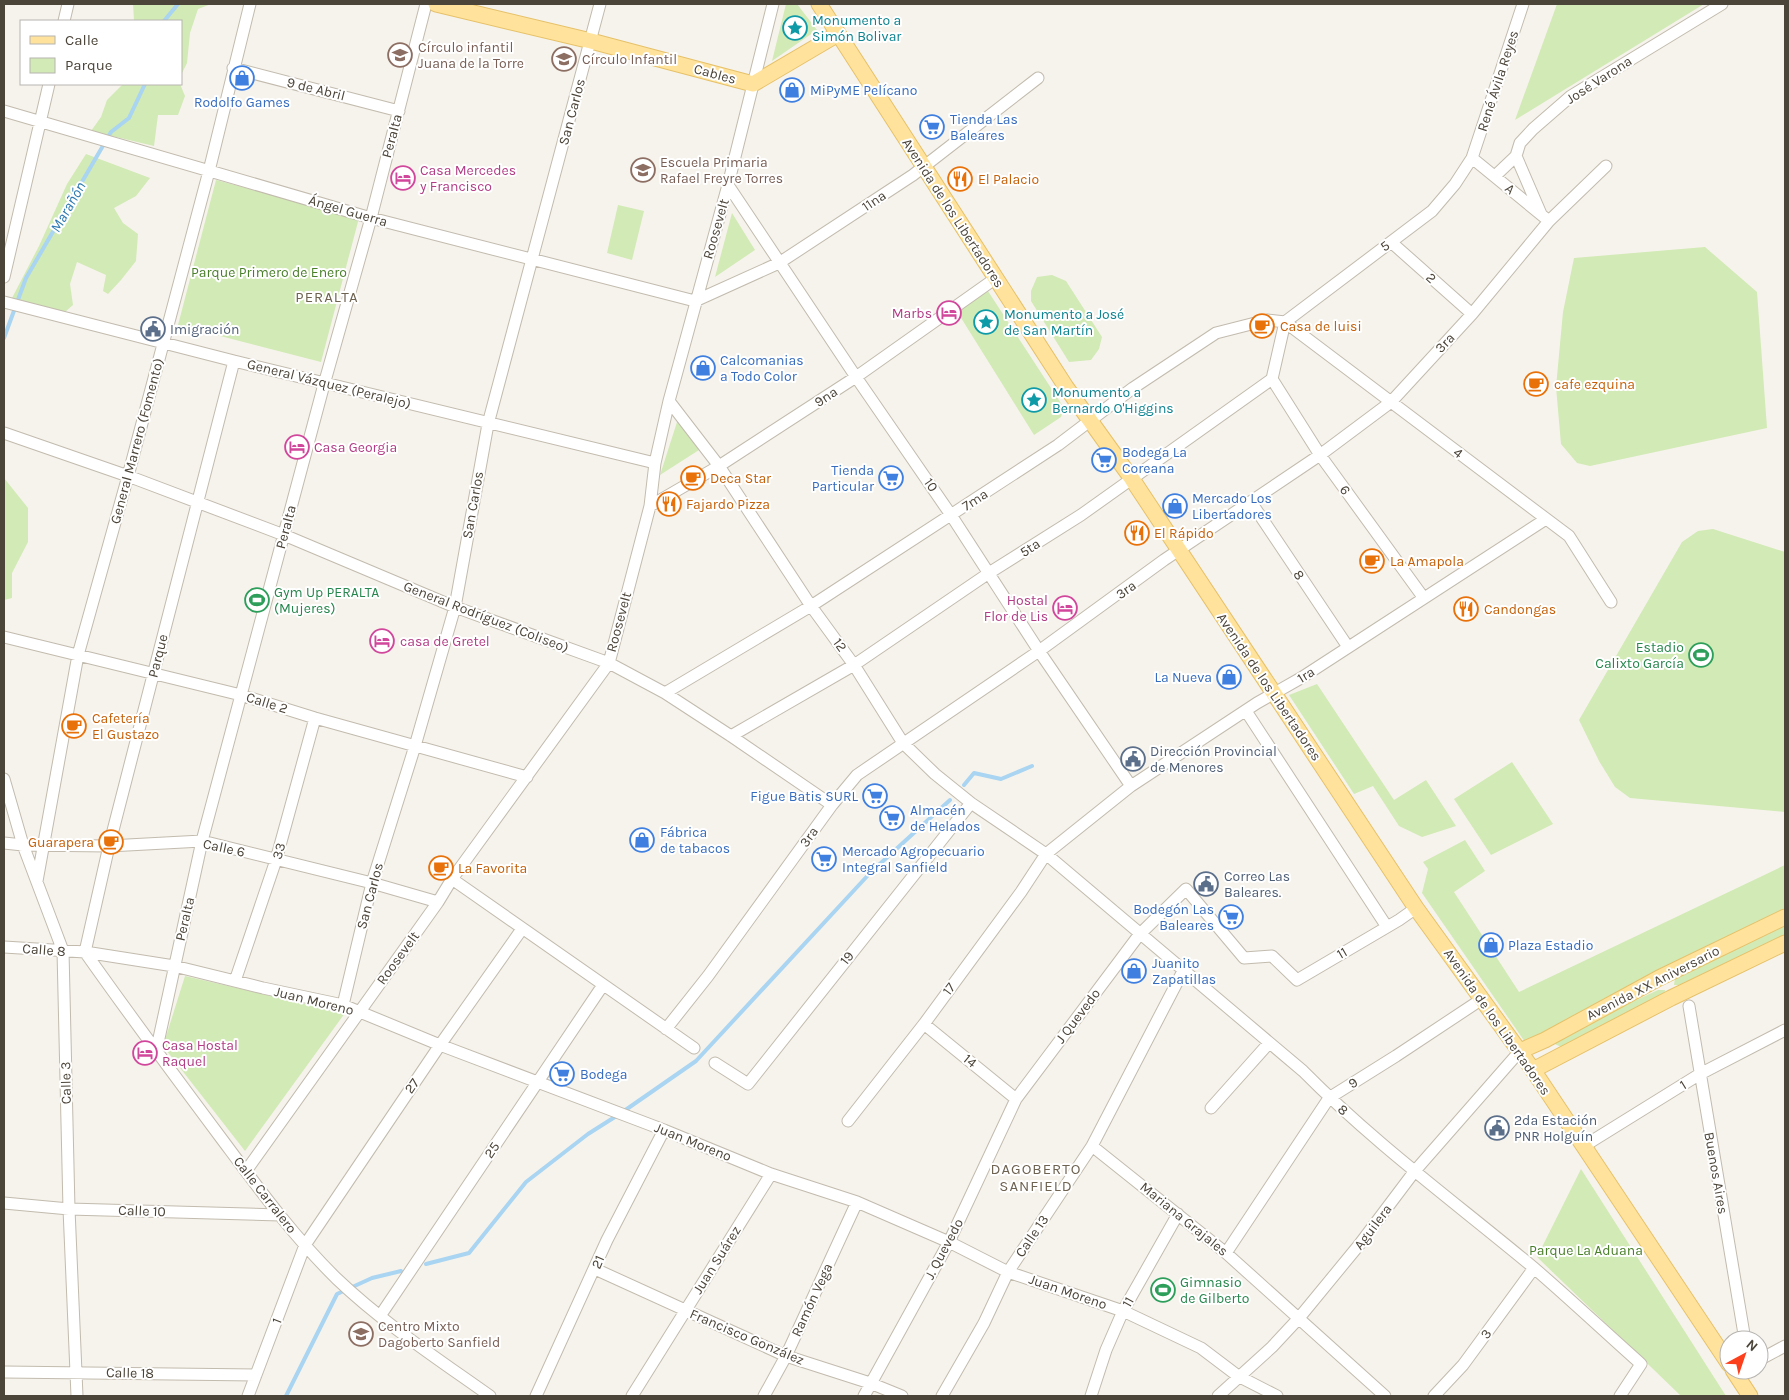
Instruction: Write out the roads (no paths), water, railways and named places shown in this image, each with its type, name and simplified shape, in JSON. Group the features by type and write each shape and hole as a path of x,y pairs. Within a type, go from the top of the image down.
{"main road":[{"name":"Cables","path":"436,4 591,41 753,84 838,34"},
{"name":"Avenida de los Libertadores","path":"819,4 1066,387 1132,479 1416,908 1520,1051 1719,1346"},
{"name":"Avenida XX Aniversario","path":"1520,1051 1659,978 1785,917"},
{"name":"Avenida XX Aniversario","path":"1533,1070 1671,998 1785,943"},
{"name":"Avenida de los Libertadores","path":"1741,1380 1750,1396"}],"street":[{"path":"64,20 68,4"},
{"name":"General Marrero (Fomento)","path":"36,881 78,655 209,171 250,4"},
{"name":"Peralta","path":"156,1052 202,841 324,382 371,218 426,4"},
{"name":"San Carlos","path":"343,1005 372,883 415,746 455,607 488,424 600,4"},
{"name":"Roosevelt","path":"246,1171 438,902 452,879 608,663 650,506 655,463 669,401 728,185 773,4"},
{"name":"René Ávila Reyes","path":"1472,158 1523,4"},
{"name":"José Varona","path":"1494,176 1516,156 1520,143 1533,129 1571,96 1722,4"},
{"name":"9 de Abril","path":"233,68 398,110"},
{"name":"11na","path":"695,301 779,264 923,167 1038,78"},
{"path":"4,277 49,85"},
{"name":"Ángel Guerra","path":"4,111 371,218 695,301"},
{"path":"1516,156 1545,218"},
{"name":"A","path":"1472,158 1545,218"},
{"name":"5","path":"1285,322 1432,211 1455,184 1472,158"},
{"name":"3ra","path":"666,1029 708,976 832,805 857,775 1039,651 1127,589 1164,560 1320,455 1390,402 1472,314 1545,218 1606,166"},
{"name":"10","path":"728,185 779,264 952,515 1039,651 1131,786"},
{"name":"2","path":"1391,242 1472,314"},
{"name":"9na","path":"650,506 719,466 856,377 996,278"},
{"name":"General Vázquez (Peralejo)","path":"4,302 488,424 655,463"},
{"name":"7ma","path":"665,693 811,606 952,515 1058,445 1133,388 1216,333 1268,320 1285,322"},
{"path":"1272,379 1285,322"},
{"name":"4","path":"1285,322 1569,536 1611,602"},
{"name":"Parque","path":"85,952 108,846 234,361"},
{"name":"6","path":"1272,379 1320,455 1423,597"},
{"name":"5ta","path":"732,736 854,665 1080,515 1272,379"},
{"name":"12","path":"669,401 719,466 811,606 854,665 903,743 935,774 970,803 1046,854"},
{"name":"General Rodríguez (Coliseo)","path":"4,433 128,476 284,535 455,607 608,663 665,693 732,736 832,805"},
{"name":"8","path":"1251,502 1348,647"},
{"name":"1ra","path":"1046,854 1131,786 1546,519"},
{"name":"Calle 2","path":"4,637 241,694 315,718 527,777"},
{"path":"1246,711 1387,927"},
{"name":"33","path":"235,981 276,860 315,718"},
{"name":"Calle 3","path":"4,779 23,846 63,951 77,1396"},
{"name":"19","path":"715,1063 748,1084 970,803"},
{"name":"Calle 6","path":"4,843 23,846 108,846 202,841 372,883 438,902"},
{"name":"8","path":"1046,854 1303,1071 1329,1098 1414,1172 1534,1268 1641,1364 1620,1396"},
{"name":"17","path":"848,1121 924,1024 1021,892 1046,854"},
{"path":"452,879 694,1048"},
{"name":"J Quevedo","path":"1016,1099 1140,934 1186,889 1244,958 1272,956"},
{"name":"11","path":"1272,956 1296,980 1416,908"},
{"name":"27","path":"305,1245 440,1045 522,929"},
{"name":"Calle 8","path":"4,947 85,952"},
{"name":"Juan Moreno","path":"85,952 174,966 343,1005 440,1045 664,1130 771,1174 857,1202 949,1242 1008,1272 1123,1312 1201,1348 1238,1376 1277,1396"},
{"name":"Calle Carralero","path":"85,952 156,1052 305,1245 337,1279 380,1316 490,1396"},
{"name":"Calle 13","path":"942,1396 984,1323 1008,1272 1092,1146 1183,971"},
{"name":"25","path":"380,1316 604,985"},
{"name":"9","path":"1226,1253 1329,1098 1482,999"},
{"name":"Buenos Aires","path":"1689,1006 1743,1330"},
{"name":"14","path":"924,1024 1016,1099"},
{"name":"1","path":"1584,1146 1700,1074 1785,1030"},
{"path":"1211,1108 1269,1043"},
{"name":"Aguilera","path":"1218,1396 1272,1346 1298,1318 1359,1245 1414,1172 1520,1051"},
{"name":"J. Quevedo","path":"864,1396 949,1242 1016,1099"},
{"name":"21","path":"536,1396 607,1240 664,1130"},
{"name":"Mariana Grajales","path":"1092,1146 1226,1253 1384,1396"},
{"name":"Juan Suárez","path":"632,1396 771,1174"},
{"name":"Ramón Vega","path":"764,1396 786,1356 857,1202"},
{"name":"Calle 10","path":"4,1203 70,1209 280,1215"},
{"name":"11","path":"1091,1396 1106,1350 1123,1312 1178,1214"},
{"name":"1","path":"248,1396 305,1245"},
{"name":"3","path":"1434,1396 1464,1365 1534,1268"},
{"name":"Francisco González","path":"595,1269 786,1356 870,1383 902,1396"},
{"path":"1769,1355 1785,1346"},
{"name":"Calle 18","path":"4,1372 256,1375"}],"waterway":[{"name":"Marañón","path":"165,20 178,4"},
{"name":"Marañón","path":"4,338 26,278 111,132 129,118 145,85"},
{"path":"964,785 974,773 1001,779 1032,766"},
{"path":"624,1111 696,1061 871,872 950,800"},
{"path":"426,1264 469,1253 526,1182 588,1134 618,1115"},
{"path":"286,1396 337,1294 372,1278 401,1271"}],"place":[{"name":"Monumento a Simón Bolivar","path":"795,28"},
{"name":"Círculo infantil Juana de la Torre","path":"400,55"},
{"name":"Círculo Infantil","path":"564,59"},
{"name":"Rodolfo Games","path":"242,78"},
{"name":"MiPyME Pelícano","path":"792,90"},
{"name":"Tienda Las Baleares","path":"932,127"},
{"name":"Escuela Primaria Rafael Freyre Torres","path":"643,170"},
{"name":"Casa Mercedes y Francisco","path":"403,178"},
{"name":"El Palacio","path":"960,179"},
{"name":"Marbs","path":"949,313"},
{"name":"Monumento a José de San Martín","path":"986,322"},
{"name":"Casa de luisi","path":"1262,326"},
{"name":"Imigración","path":"153,329"},
{"name":"Calcomanias a Todo Color","path":"703,368"},
{"name":"cafe ezquina","path":"1536,384"},
{"name":"Monumento a Bernardo O'Higgins","path":"1034,400"},
{"name":"Casa Georgia","path":"297,447"},
{"name":"Bodega La Coreana","path":"1104,460"},
{"name":"Deca Star","path":"693,478"},
{"name":"Tienda Particular","path":"891,478"},
{"name":"Fajardo Pizza","path":"669,504"},
{"name":"Mercado Los Libertadores","path":"1175,506"},
{"name":"El Rápido","path":"1137,533"},
{"name":"La Amapola","path":"1372,561"},
{"name":"Gym Up PERALTA (Mujeres)","path":"257,600"},
{"name":"Hostal Flor de Lis","path":"1065,608"},
{"name":"Candongas","path":"1466,609"},
{"name":"casa de Gretel","path":"382,641"},
{"name":"Estadio Calixto García","path":"1701,655"},
{"name":"La Nueva","path":"1229,677"},
{"name":"Cafetería El Gustazo","path":"74,726"},
{"name":"Dirección Provincial de Menores","path":"1133,759"},
{"name":"Figue Batis SURL","path":"875,796"},
{"name":"Almacén de Helados","path":"892,818"},
{"name":"Fábrica de tabacos","path":"642,840"},
{"name":"Guarapera","path":"111,842"},
{"name":"Mercado Agropecuario Integral Sanfield","path":"824,859"},
{"name":"La Favorita","path":"441,868"},
{"name":"Correo Las Baleares.","path":"1206,884"},
{"name":"Bodegón Las Baleares","path":"1231,917"},
{"name":"Plaza Estadio","path":"1491,945"},
{"name":"Juanito Zapatillas","path":"1134,971"},
{"name":"Casa Hostal Raquel","path":"145,1053"},
{"name":"Bodega","path":"562,1074"},
{"name":"2da Estación PNR Holguín","path":"1497,1128"},
{"name":"Gimnasio de Gilberto","path":"1163,1290"},
{"name":"Centro Mixto Dagoberto Sanfield","path":"361,1334"}],"district":[{"name":"PERALTA","path":"327,297"},
{"name":"DAGOBERTO SANFIELD","path":"1036,1178"}],"park label":[{"name":"Parque Primero de Enero","path":"269,272"},
{"name":"Parque La Aduana","path":"1586,1250"}]}
